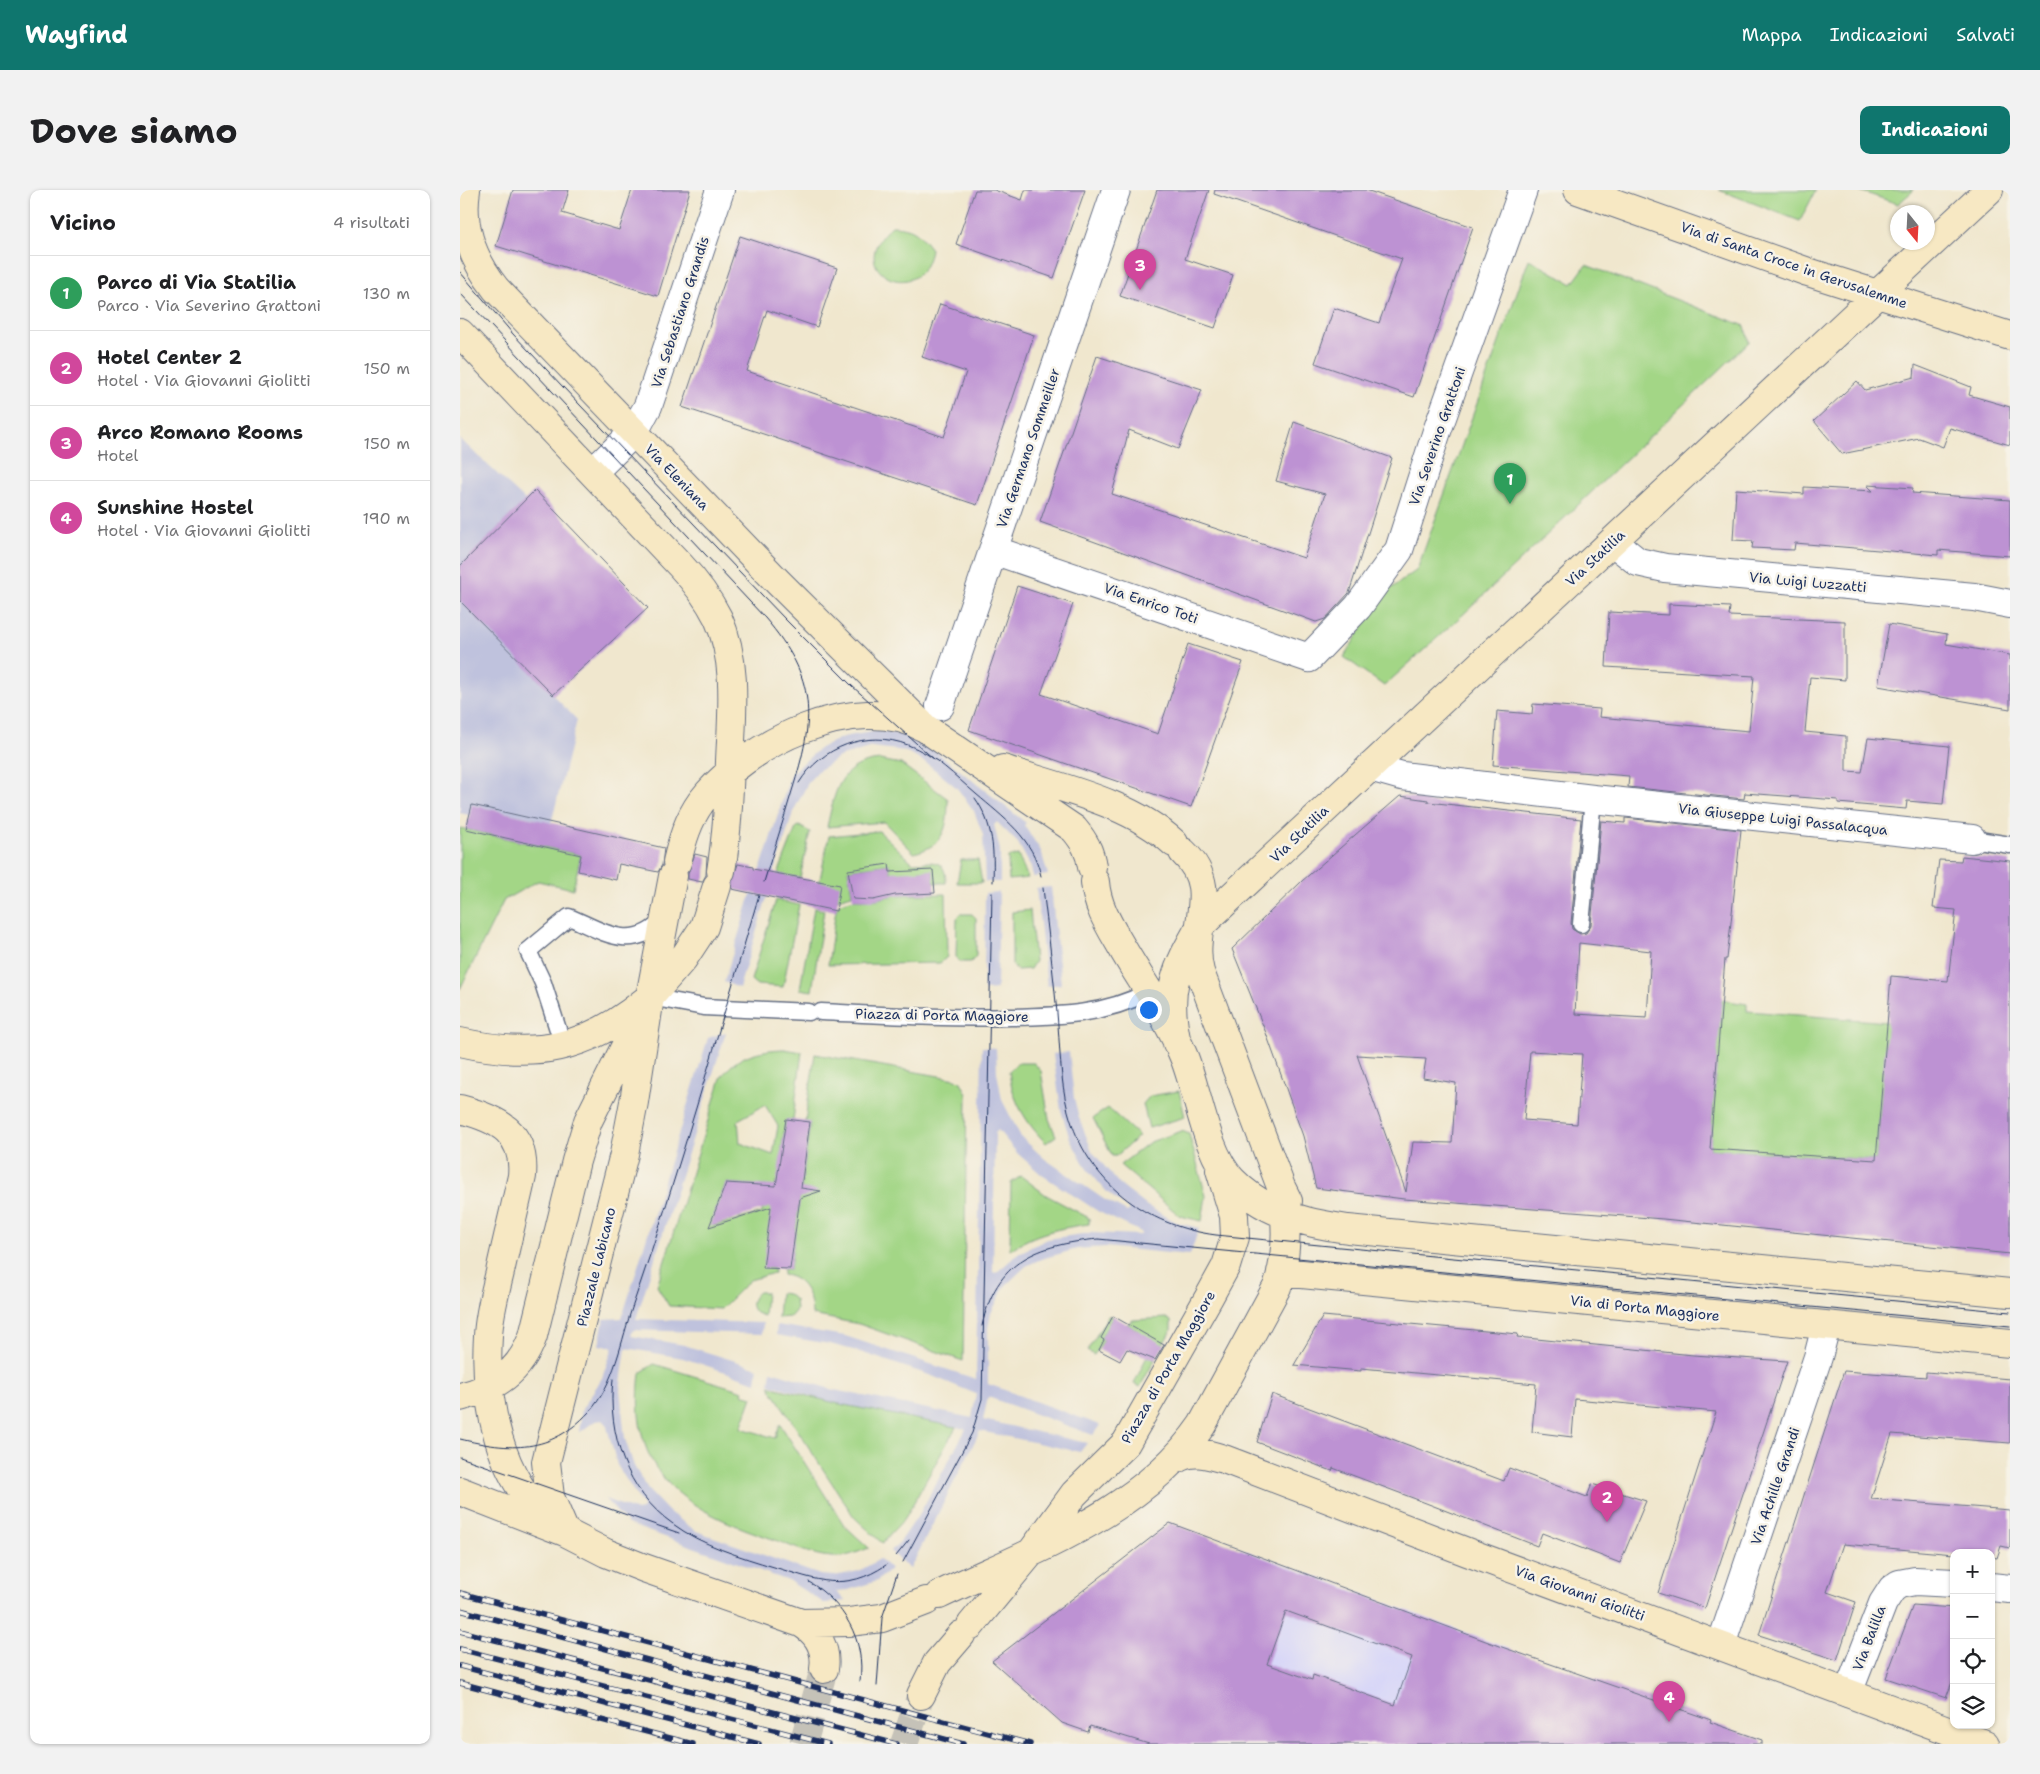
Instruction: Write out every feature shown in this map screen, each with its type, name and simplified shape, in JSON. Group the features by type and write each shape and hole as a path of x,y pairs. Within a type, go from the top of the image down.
{"main road":[{"name":"Via di Santa Croce in Gerusalemme","path":"1578,190 1877,295 2010,336"},
{"name":"Via Statilia","path":"1201,925 1613,542 1797,367 1989,190"},
{"name":"Via Eleniana","path":"465,198 469,244 487,278 522,317 865,670 925,728"},
{"path":"460,333 693,578 718,618 726,644 732,676 730,772"},
{"name":"Piazza di Porta Maggiore","path":"675,869 690,820 701,802 730,772 773,743 808,728 845,718 865,715 899,717 925,728 1074,829 1089,850 1102,914 1184,1057 1216,1157 1235,1226 1232,1251 1226,1266 1141,1420 1126,1443 1074,1494 1033,1550"},
{"name":"Piazza di Porta Maggiore","path":"973,759 1125,811 1161,831 1196,866 1202,880 1203,899 1197,957 1200,972 1281,1187 1294,1208 1314,1224"},
{"name":"Piazzale Labicano","path":"460,1397 489,1388 506,1378 514,1370 530,1344 576,1161 588,1121 650,997 697,940 710,912 719,879 726,840 730,772"},
{"name":"Piazzale Labicano","path":"565,1532 550,1497 546,1462 624,1154 650,997 675,869"},
{"path":"1177,1043 1171,1014 1171,993 1180,965 1201,925"},
{"path":"460,1042 521,1052 563,1045 585,1039 608,1028 650,997"},
{"path":"460,1109 496,1122 510,1132 522,1153 522,1176 490,1320 489,1388 500,1441 518,1483 534,1507 565,1532"},
{"name":"Piazza di Porta Maggiore","path":"1216,1157 1231,1179 1244,1192 1270,1209 1314,1224"},
{"name":"Piazza di Porta Maggiore","path":"801,1622 849,1622 897,1614 1033,1550 1112,1509 1147,1484 1174,1460 1202,1425 1275,1292 1281,1272 1284,1215 1281,1187"},
{"path":"1314,1224 1358,1230 2010,1293"},
{"name":"Via di Porta Maggiore","path":"1281,1272 2010,1343"},
{"name":"Via Giovanni Giolitti","path":"1174,1460 1188,1454 1213,1455 1985,1744"},
{"path":"460,1491 565,1532 606,1553 644,1568 801,1622 814,1632 821,1642 824,1669"},
{"path":"921,1695 937,1663 1033,1550"}],"street":[{"name":"Via Sebastiano Grandis","path":"593,472 634,432 652,395 720,190"},
{"name":"Via Germano Sommeiller","path":"940,706 1116,190"},
{"name":"Via Severino Grattoni","path":"1309,658 1358,607 1399,550 1436,434 1523,190"},
{"name":"Via Luigi Luzzatti","path":"1613,542 1638,562 1665,568 1967,596 2010,604"},
{"name":"Via Enrico Toti","path":"993,550 1309,658"},
{"name":"Via Giuseppe Luigi Passalacqua","path":"1370,767 1402,776 1594,799 1972,839"},
{"name":"Via Achille Grandi","path":"1721,1645 1818,1357 1826,1326"},
{"name":"Via Balilla","path":"1848,1693 1883,1603 1892,1589 1899,1584 1915,1581 1950,1584"},
{"path":"1995,1587 2010,1589"}],"lane":[{"path":"1581,924 1594,799"},
{"path":"1972,839 2010,845"},
{"path":"563,1045 543,982 528,951 569,917 615,937 628,939 649,933 665,918"},
{"name":"Piazza di Porta Maggiore","path":"650,997 711,1008 966,1018 1076,1014 1120,1005 1148,992"}],"shaded area":[{"path":"460,439 525,500 535,490 648,608 553,695 577,720 549,832 535,819 472,805 469,815 460,813"},
{"path":"877,731 906,735 925,743 1026,823 1024,825 1041,851 1048,875 1033,877 1031,867 1018,843 997,822 994,825 1000,850 1000,882 985,882 983,835 974,811 957,788 929,765 909,753 872,747 839,757 818,771 809,781 794,810 770,884 757,880 791,774 820,748 843,737"},
{"path":"1051,887 1061,984 1047,986 1036,888"},
{"path":"999,892 997,989 984,990 985,893"},
{"path":"751,894 767,897 739,988 724,982"},
{"path":"726,1032 636,1319 763,1323 762,1334 633,1330 631,1336 684,1345 758,1368 756,1382 683,1358 626,1348 620,1390 625,1439 634,1466 648,1490 669,1512 696,1531 820,1575 834,1576 859,1571 880,1559 891,1569 877,1581 848,1590 835,1591 846,1601 824,1603 789,1581 628,1524 605,1499 637,1511 642,1510 643,1506 617,1465 606,1423 603,1420 595,1421 579,1433 582,1409 602,1378 613,1347 599,1345 604,1319 622,1318 708,1038"},
{"path":"982,1047 996,1048 997,1072 1002,1100 1021,1137 1045,1159 1105,1200 1127,1212 1129,1210 1107,1192 1087,1169 1070,1139 1061,1110 1053,1054 1069,1052 1074,1098 1079,1118 1092,1151 1120,1185 1147,1206 1178,1223 1199,1228 1190,1255 1105,1247 1077,1249 1041,1259 1026,1266 1005,1286 991,1313 988,1328 988,1384 1100,1425 1093,1435 988,1397 983,1420 1087,1443 1080,1452 980,1431 910,1569 890,1551 900,1542 920,1513 966,1429 839,1404 769,1384 771,1371 834,1390 972,1418 976,1394 932,1376 857,1351 830,1344 776,1335 777,1325 845,1336 976,1379","holes":["998,1130 1017,1153 1042,1175 1099,1212 1141,1232 1141,1235 1090,1233 1048,1239 1019,1253 996,1273 993,1272 995,1133"]},
{"path":"1239,1548 1510,1649 1475,1744 1184,1701"}],"green space":[{"path":"1719,190 1816,190 1800,221"},
{"path":"1857,190 1914,190 1898,204"},
{"path":"892,226 911,229 923,238 931,249 925,267 914,278 901,281 888,278 878,270 874,258 878,243"},
{"path":"1529,259 1572,284 1586,265 1745,326 1749,342 1468,610 1384,686 1344,657 1382,595 1417,570"},
{"path":"880,760 901,764 948,799 945,827 938,840 932,846 914,853 884,822 827,827 836,791 847,774 855,767"},
{"path":"799,826 810,832 800,878 778,874 796,828"},
{"path":"460,828 581,855 573,889 538,881 504,900 460,989"},
{"path":"879,831 913,863 932,862 941,865 944,869 946,883 934,883 933,871 919,871 893,890 889,864 848,870 852,895 834,900 819,884 829,836"},
{"path":"1018,855 1028,878 1009,880 1008,857"},
{"path":"961,860 978,860 982,883 957,883"},
{"path":"946,894 947,957 940,963 828,965 836,909 840,903 854,899 873,900 895,895"},
{"path":"776,900 799,905 783,987 757,985 751,980"},
{"path":"814,908 824,910 812,991 800,989"},
{"path":"1030,910 1035,961 1030,969 1017,970 1012,964 1012,912"},
{"path":"961,914 972,914 976,918 976,956 971,962 960,962 956,957 957,918"},
{"path":"1721,1000 1747,1004 1747,1011 1888,1022 1876,1160 1710,1149"},
{"path":"784,1049 802,1052 793,1120 786,1120 782,1146 782,1183 776,1182 764,1267 774,1269 774,1273 750,1280 721,1309 669,1306 657,1286 721,1078 727,1070 741,1059 749,1055","holes":["765,1105 778,1126 773,1155 740,1143 738,1120","726,1183 766,1186 762,1213 714,1226 711,1223"]},
{"path":"815,1054 956,1079 961,1082 967,1094 963,1361 859,1324 812,1315 812,1308 805,1289 796,1279 783,1275 783,1269 790,1269 810,1124 805,1122"},
{"path":"1018,1063 1034,1063 1041,1071 1049,1119 1056,1136 1046,1143 1026,1119 1013,1092 1009,1071"},
{"path":"1179,1091 1185,1117 1149,1128 1143,1104 1150,1096"},
{"path":"1108,1108 1139,1136 1116,1156 1112,1156 1093,1118"},
{"path":"1182,1131 1189,1134 1206,1196 1202,1221 1180,1216 1120,1165 1150,1142"},
{"path":"1021,1176 1046,1195 1089,1218 1089,1224 1038,1235 1010,1250 1011,1183"},
{"path":"759,1292 766,1292 764,1316 756,1313 752,1305 754,1297"},
{"path":"780,1293 788,1294 795,1300 796,1310 790,1317 778,1318"},
{"path":"1108,1316 1113,1316 1101,1338 1104,1340 1094,1355 1087,1351"},
{"path":"1166,1318 1171,1321 1171,1330 1140,1387 1134,1384 1154,1341 1127,1324 1133,1320"},
{"path":"654,1364 743,1391 742,1394 752,1397 741,1428 775,1438 780,1424 844,1525 869,1548 842,1557 816,1554 737,1526 686,1499 667,1482 652,1462 643,1437 639,1408 640,1373"},
{"path":"769,1386 839,1404 956,1427 905,1518 882,1543 854,1517"}],"building":[{"path":"513,190 569,190 562,213 619,230 632,190 690,190 658,296 496,246"},
{"path":"975,190 994,190 1022,200 1025,190 1085,190 1054,278 956,244"},
{"path":"1157,190 1209,190 1185,259 1233,275 1215,328 1120,296"},
{"path":"1215,190 1366,190 1473,227 1414,397 1315,363 1334,308 1379,323 1402,259 1214,194"},
{"path":"740,236 837,268 817,327 767,310 747,371 944,437 966,372 922,357 940,304 1034,335 977,505 682,407"},
{"path":"1097,356 1202,390 1178,449 1129,430 1112,494 1304,558 1325,494 1276,481 1294,422 1392,458 1349,593 1325,619 1316,622 1040,522"},
{"path":"1915,365 1971,387 1969,395 2010,407 2010,445 1950,428 1943,447 1919,438 1842,454 1814,421 1857,381 1865,390 1914,377"},
{"path":"1867,485 1913,488 1912,493 2010,500 2010,556 1938,550 1938,555 1795,543 1794,550 1752,548 1753,541 1733,540 1736,489 1804,494 1804,487 1873,491"},
{"path":"535,490 648,608 553,695 460,601 460,566"},
{"path":"1017,586 1073,604 1041,694 1158,734 1188,644 1243,662 1191,807 969,730"},
{"path":"1669,604 1730,607 1729,616 1845,621 1845,680 1810,677 1805,732 1846,736 1846,771 1862,772 1868,738 1949,746 1943,804 1907,801 1906,809 1838,803 1838,800 1745,793 1744,799 1628,787 1629,776 1493,765 1497,711 1532,714 1533,704 1600,709 1599,717 1749,731 1754,676 1606,667 1609,612 1669,615"},
{"path":"1889,624 1947,634 1946,644 2010,655 2010,709 1878,686"},
{"path":"1400,796 1428,800 1428,802 1581,819 1571,923 1572,929 1580,934 1586,933 1591,925 1601,821 1625,823 1625,818 1741,830 1727,959 1725,959 1710,1149 1876,1160 1891,976 1948,981 1956,910 1933,908 1939,860 1961,861 1962,856 2010,861 2010,1254 1663,1219 1404,1199 1316,1188 1303,1136 1266,1033 1232,949 1302,881","holes":["1579,943 1651,951 1647,1018 1575,1014","1530,1051 1582,1054 1577,1124 1524,1120","1357,1055 1426,1059 1423,1078 1456,1083 1452,1143 1413,1142 1406,1192"]},
{"path":"472,805 664,848 662,865 658,872 619,864 616,880 578,871 581,855 466,829"},
{"path":"695,854 707,857 706,875 702,882 688,879 688,873"},
{"path":"738,864 753,867 753,869 840,885 836,911 732,889 732,882"},
{"path":"889,864 890,872 933,870 935,893 895,895 873,900 853,899 848,870"},
{"path":"786,1119 810,1122 801,1188 821,1191 800,1198 790,1269 763,1268 771,1207 709,1227 726,1183 776,1186"},
{"path":"1113,1316 1164,1345 1155,1360 1127,1349 1120,1361 1099,1350 1104,1340 1101,1338"},
{"path":"1323,1316 1518,1334 1517,1337 1693,1355 1787,1361 1705,1608 1658,1593 1716,1412 1575,1399 1572,1437 1532,1432 1536,1384 1361,1368 1361,1371 1294,1365"},
{"path":"1844,1371 1926,1377 1926,1372 2010,1379 2010,1443 1892,1434 1871,1499 2010,1510 2010,1548 2001,1546 1997,1558 1995,1558 1995,1549 1950,1549 1950,1554 1843,1544 1827,1592 1856,1602 1837,1660 1759,1635"},
{"path":"1272,1394 1504,1481 1509,1468 1587,1497 1592,1484 1646,1501 1620,1563 1542,1533 1537,1546 1333,1468 1332,1471 1257,1442"},
{"path":"1170,1523 1499,1646 1711,1720 1710,1722 1762,1740 1762,1744 1149,1744 1090,1726 1088,1732 1062,1723 992,1661","holes":["1286,1611 1412,1657 1395,1705 1313,1675 1312,1680 1267,1664"]},
{"path":"1913,1605 1950,1608 1950,1688 1946,1698 1886,1678"}],"tunnel":[{"path":"803,1744 824,1669"},
{"path":"904,1744 921,1695"}],"tram line":[{"path":"460,272 513,334 784,618 852,686 935,760"},
{"path":"460,293 765,618 795,661 803,681 807,700 808,721 800,765 764,882"},
{"path":"799,783 808,770 820,760 846,744 861,740 877,739 908,745 927,754 944,766 1007,820 1031,851 1041,876"},
{"path":"975,798 986,818 992,839 993,882"},
{"path":"1043,888 1063,1087 1068,1111 1077,1136 1089,1159 1105,1179 1143,1211 1166,1222 1190,1230 1216,1235 2010,1312"},
{"path":"903,1562 972,1433 982,1399 992,893"},
{"path":"460,1439 496,1446 513,1447 529,1446 544,1442 559,1436 574,1426 598,1401 616,1361 683,1152 759,895"},
{"path":"982,1326 997,1285 1022,1260 1056,1246 1098,1239 2010,1326"},
{"path":"613,1379 613,1420 623,1460 643,1496 673,1524 696,1538 722,1550 818,1579 831,1581 857,1579 871,1574 886,1565"},
{"path":"460,1457 679,1533"},
{"path":"896,1556 909,1540"},
{"path":"877,1686 882,1618 897,1574"},
{"path":"809,1582 832,1600 850,1624 859,1651 860,1681"}],"railway":[{"path":"460,1593 1030,1744"},
{"path":"460,1610 963,1744"},
{"path":"460,1631 896,1744"},
{"path":"460,1649 828,1744"},
{"path":"460,1666 759,1744"},
{"path":"460,1683 693,1744"}],"place":[{"name":"Arco Romano Rooms","path":"1140,290"},
{"name":"Parco di Via Statilia","path":"1510,504"},
{"name":"Hotel Center 2","path":"1607,1522"},
{"name":"Sunshine Hostel","path":"1669,1722"}]}
